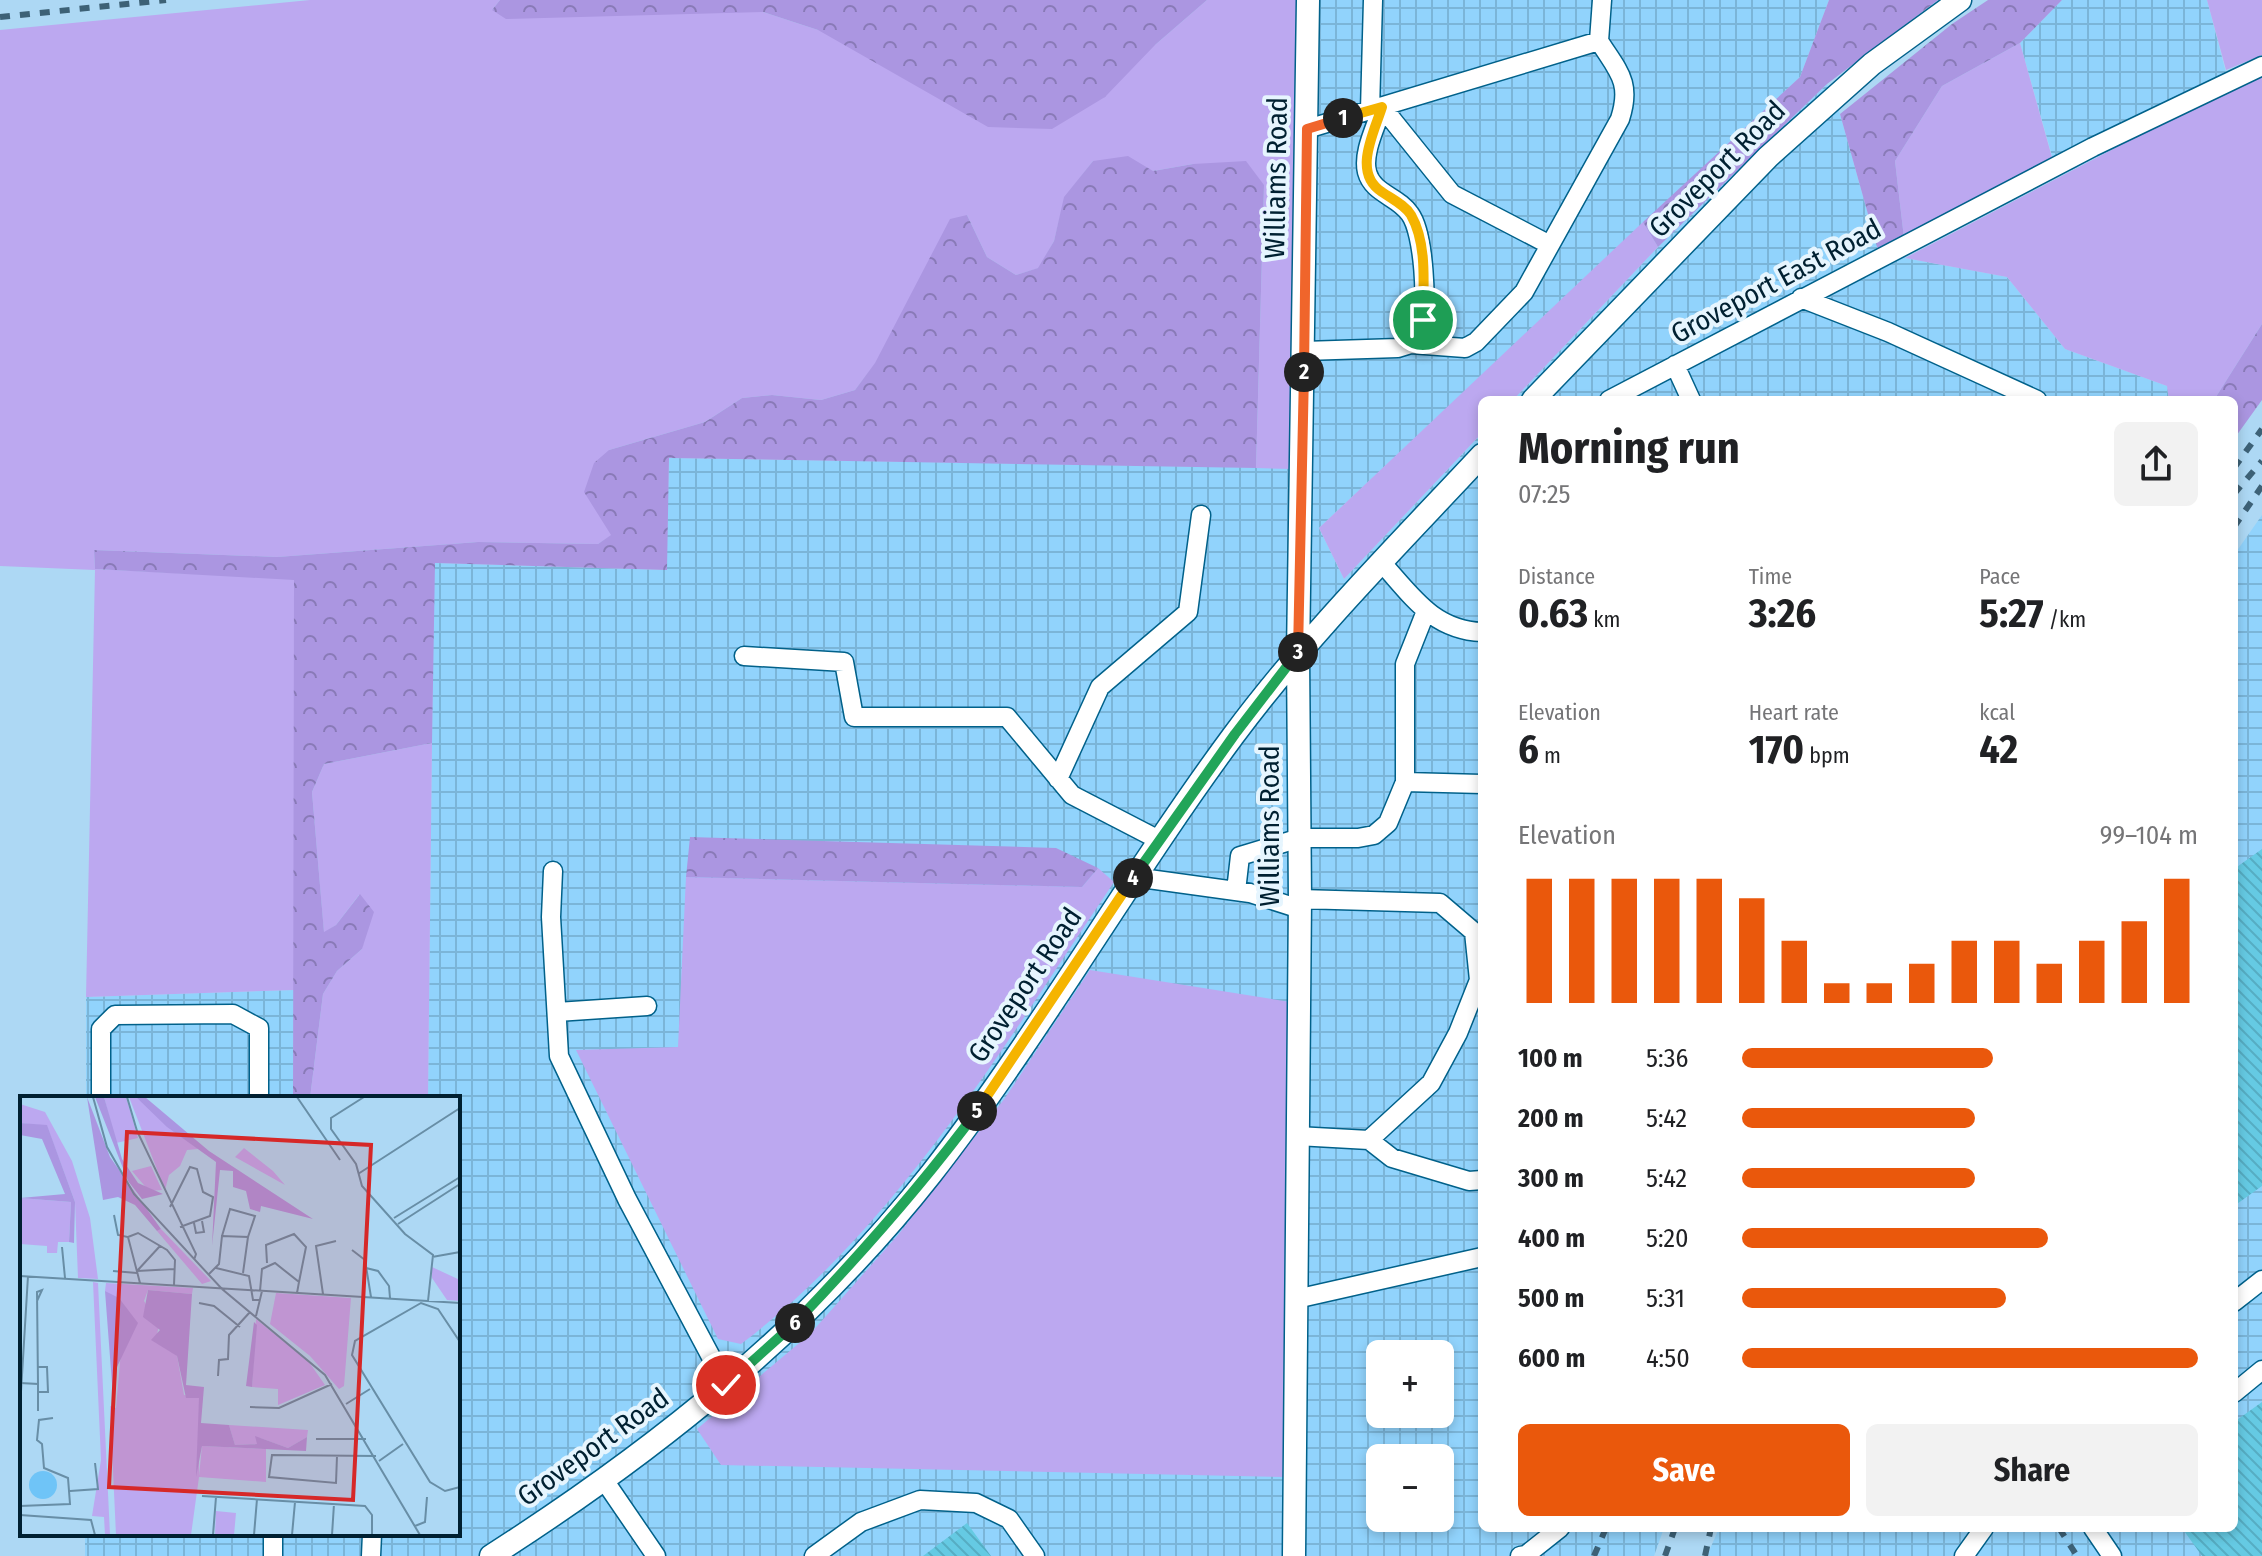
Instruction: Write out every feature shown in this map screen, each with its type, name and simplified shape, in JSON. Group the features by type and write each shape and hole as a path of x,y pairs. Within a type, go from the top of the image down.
{"main road":[{"name":"Williams Road","path":"1294,1556 1300,904 1298,654 1308,0"},
{"name":"Groveport Road","path":"1537,396 1768,157 1872,64 1960,0"},
{"name":"Groveport Road","path":"491,1556 604,1480 726,1385 814,1303 880,1233 930,1175 1027,1039 1159,840 1235,734 1298,654 1478,466"}],"lane":[{"path":"1373,0 1376,108 1366,169 1374,186 1409,211 1416,225 1422,256 1423,320 1420,333 1411,344"},
{"path":"1304,351 1398,348 1411,344 1465,348 1476,342 1524,292 1620,119 1625,101 1625,83 1599,41 1602,0"},
{"path":"1307,129 1599,41"},
{"name":"Groveport East Road","path":"1617,396 2093,147 2262,66"},
{"path":"1376,108 1452,194 1550,245"},
{"path":"1801,298 1888,332 2028,396"},
{"path":"1675,365 1689,396"},
{"path":"1058,779 1100,687 1188,612 1201,515"},
{"path":"1382,563 1426,611 1457,630 1478,632"},
{"path":"1236,891 1240,856 1300,838 1374,835 1388,823 1405,782 1405,664 1426,611"},
{"path":"744,656 844,662 854,717 1007,717 1072,795 1159,840"},
{"path":"1405,782 1478,784"},
{"path":"553,871 551,917 559,1056 627,1199 726,1385"},
{"path":"1134,877 1236,891 1300,904 1440,903 1478,931"},
{"path":"1369,1140 1431,1083 1458,1033 1478,983"},
{"path":"557,1012 647,1006"},
{"path":"101,1096 101,1029 115,1015 233,1014 259,1028 259,1096"},
{"path":"1297,1136 1369,1140 1392,1158 1469,1181 1478,1180"},
{"path":"1296,1299 1478,1258"},
{"path":"2238,1299 2262,1280"},
{"path":"2238,1390 2262,1370"},
{"path":"604,1480 656,1556"},
{"path":"814,1556 861,1522 920,1500 976,1503 1009,1519 1035,1556"},
{"path":"1520,1556 1526,1555 1555,1532"},
{"path":"1964,1556 1981,1532"},
{"path":"2096,1532 2112,1556"},
{"path":"371,1556 372,1536"}],"shaded area":[{"path":"310,0 500,0 492,10 763,12 818,30 1155,45 1207,0 1298,0 1293,469 1256,468 1264,185 1193,164 1153,171 1093,161 1065,197 1054,241 1039,268 1016,275 987,257 967,215 875,364 855,390 821,400 772,395 742,398 705,422 609,450 602,518 612,535 598,544 478,542 277,557 94,550 95,569 294,579 294,990 86,997 95,570 0,566 0,30"},
{"path":"1298,0 1829,0 1800,77 1319,528 1344,579 1478,437 1478,1532 1663,1532 1654,1556 85,1556 85,1536 460,1536 460,1096 428,1096 434,563 666,570 669,458 1293,468"},
{"path":"2062,0 2207,0 2230,88 2058,177 2020,43"},
{"path":"2207,0 2262,0 2262,55 2226,70"},
{"path":"2020,43 2053,161 1904,238 1895,161 1942,86"},
{"path":"2262,75 2262,324 2217,396 2168,396 2167,386 2065,349 2007,277 1905,258 2230,88"},
{"path":"1827,84 1840,114 1878,250 1904,238 1905,258 2007,277 2065,349 2167,386 2168,396 1517,396 1658,247"},
{"path":"1643,222 1658,247 1517,396 1478,396 1478,437 1344,579 1319,528"},
{"path":"2262,515 2262,1556 1707,1556 1717,1532 2238,1532 2238,549"},
{"path":"432,743 428,1096 310,1096 323,994 337,971 362,949 359,895 336,925 324,933 312,792 324,764"},
{"path":"1098,868 1114,882 990,1067 900,1188 850,1245 798,1297 741,1344 718,1339 576,1050 678,1047 686,877 1082,887"},
{"path":"1090,970 1290,1002 1285,1477 721,1465 697,1429 810,1334 898,1235 1005,1098"},
{"path":"294,990 293,1096 86,1096 86,997"}],"green space":[{"path":"500,0 1207,0 1155,45 1105,97 1052,129 988,127 818,30 763,12 506,19 492,10"},
{"path":"1829,0 1938,0 1827,84 1658,247 1643,222 1800,77"},
{"path":"1988,0 2062,0 2020,43 1942,86 1895,161 1904,238 1878,250 1840,114 1952,24"},
{"path":"1128,156 1153,171 1193,164 1246,161 1264,185 1256,468 669,458 667,570 435,563 432,743 324,764 312,792 324,932 336,925 360,894 374,912 362,949 337,971 323,994 310,1096 293,1096 294,580 95,569 94,550 277,557 478,542 598,544 611,535 584,492 594,463 609,450 705,422 742,398 772,395 821,400 855,390 875,363 950,219 967,215 987,257 1016,275 1038,268 1054,241 1064,197 1093,161"},
{"path":"2262,324 2262,400 2238,433 2238,396 2217,396"},
{"path":"690,837 1056,848 1098,868 1082,887 686,877"}],"building":[{"path":"2262,849 2262,1186 2238,1203 2238,866"},
{"path":"2262,1402 2262,1556 2202,1556 2185,1532 2238,1532 2238,1419"},
{"path":"967,1523 991,1556 923,1556"}],"railway":[{"path":"0,17 166,0"},
{"path":"2238,462 2262,429"},
{"path":"2238,489 2262,461"},
{"path":"2238,521 2262,486"},
{"path":"1594,1556 1604,1532"},
{"path":"1665,1556 1674,1532"},
{"path":"1705,1556 1710,1532"},
{"path":"2062,1532 2077,1556"}],"route":[{"path":"726,1385 782,1335 835,1281 930,1175 1027,1039 1159,840 1235,734 1298,654 1307,129 1382,107 1366,169 1374,186 1409,211 1416,225 1422,256 1423,320"}]}
